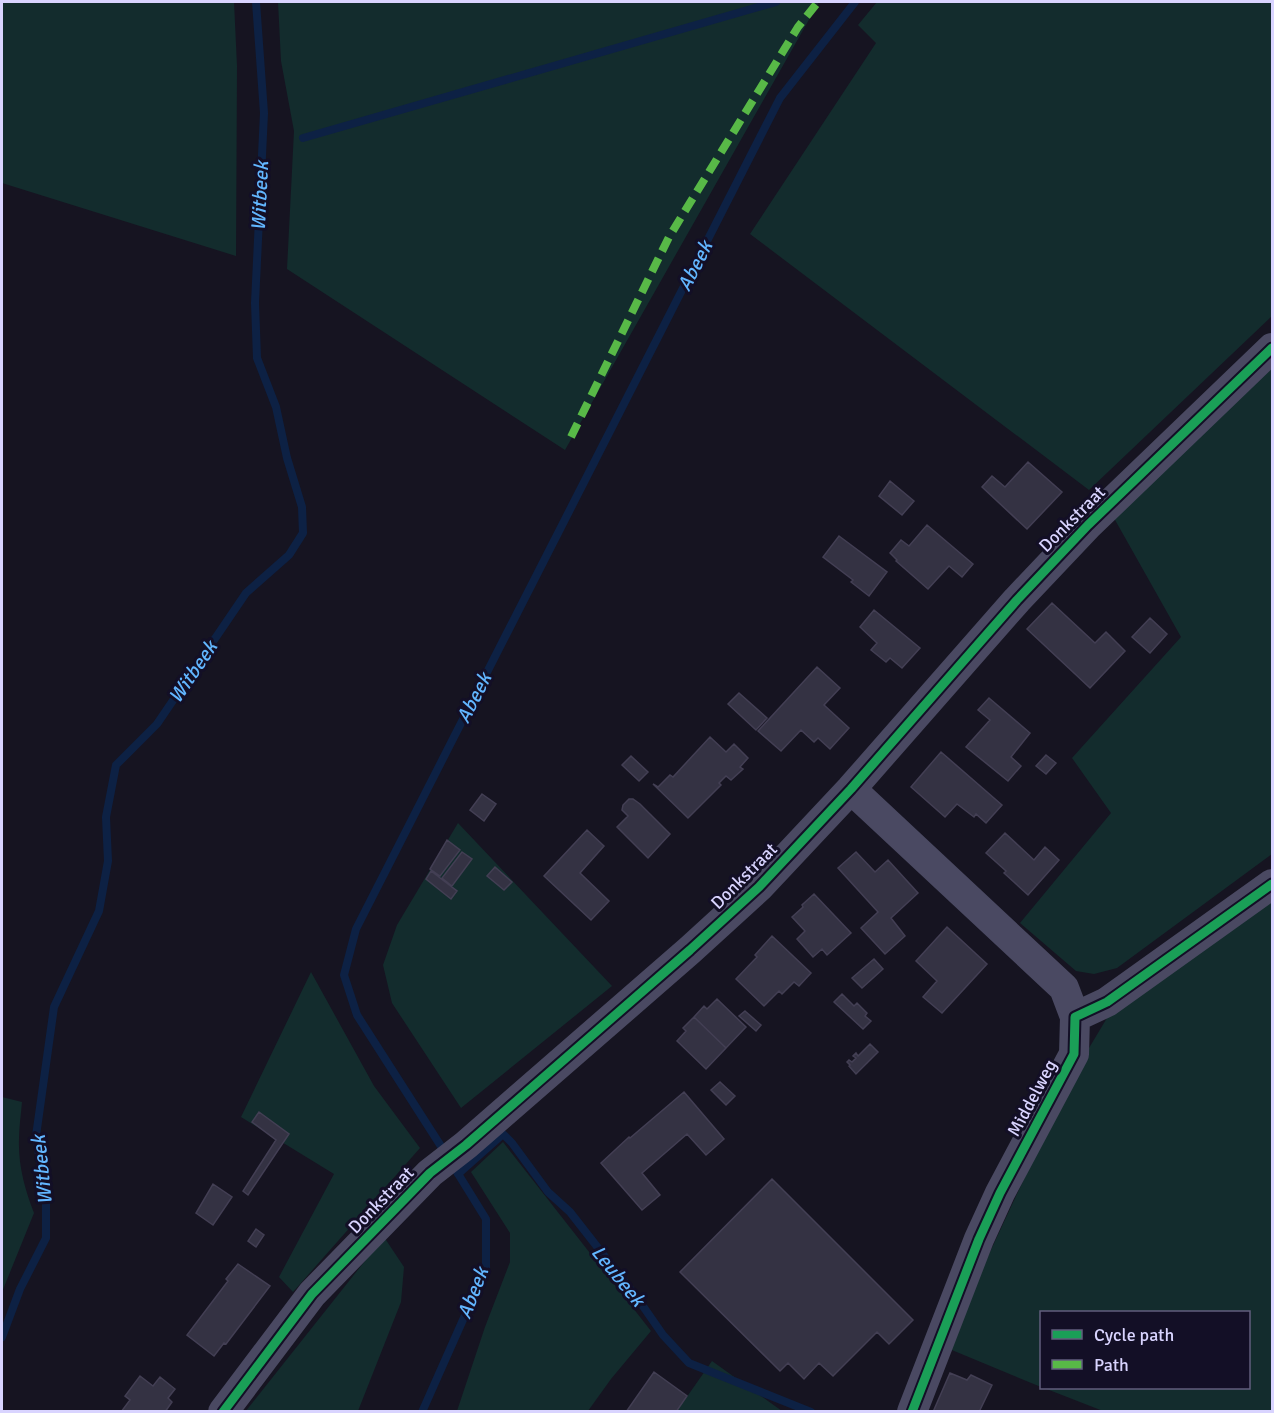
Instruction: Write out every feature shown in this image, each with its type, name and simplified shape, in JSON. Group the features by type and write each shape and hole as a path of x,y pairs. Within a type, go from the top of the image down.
{"street":[{"name":"Donkstraat","path":"224,1412 312,1294 430,1173 466,1145 759,887 851,789 1017,600 1088,525 1272,348"},
{"name":"Middelweg","path":"851,789 1065,988 1075,1017 1074,1054 1000,1193 979,1239 912,1412"},
{"path":"1075,1017 1107,1002 1272,884"}],"green space":[{"path":"2,2 234,2 237,66 236,256 2,183"},
{"path":"278,2 819,2 565,450 287,269 294,131 281,61"},
{"path":"877,2 1272,2 1272,316 1089,490 750,234 876,43 858,25"},
{"path":"1272,361 1272,854 1117,968 1094,974 1076,971 1020,923 1111,813 1072,758 1181,637 1110,511"},
{"path":"458,823 612,986 461,1108 392,1003 383,965 397,925"},
{"path":"1272,892 1272,1411 1103,1411 1047,1389 1250,1389 1250,1311 1040,1311 1040,1387 947,1348 1071,1078 1107,1018 1159,973"},
{"path":"311,972 374,1086 420,1148 293,1292 279,1277 334,1174 241,1117"},
{"path":"2,1097 22,1102 19,1134 21,1168 34,1213 2,1292"},
{"path":"503,1142 651,1331 588,1411 457,1411 510,1262 510,1233 471,1172"},
{"path":"384,1237 404,1267 401,1302 358,1411 245,1412"},
{"path":"712,1361 782,1411 677,1411"}],"building":[{"path":"1028,462 1062,492 1027,529 982,487 992,476 1005,487"},
{"path":"890,481 914,501 902,515 879,496"},
{"path":"927,525 973,564 962,577 949,566 928,589 890,553 901,540 909,546"},
{"path":"839,536 887,572 869,596 851,582 853,580 823,557"},
{"path":"1052,603 1095,643 1106,632 1125,651 1090,688 1027,629"},
{"path":"874,610 920,648 902,668 890,658 886,662 871,650 877,643 860,627"},
{"path":"1150,618 1167,634 1150,653 1132,637"},
{"path":"817,667 840,688 824,705 849,728 830,749 818,738 814,742 801,730 781,751 758,731"},
{"path":"739,693 767,718 756,730 728,704"},
{"path":"989,698 1030,733 1011,757 1021,766 1008,781 966,747 990,720 978,710"},
{"path":"710,737 726,752 734,744 748,758 740,767 743,769 731,780 726,776 719,783 721,785 688,818 653,784 658,787 670,775 673,777"},
{"path":"941,752 1002,805 986,823 976,814 974,817 957,804 945,817 911,787"},
{"path":"1046,755 1056,763 1046,774 1036,766"},
{"path":"631,756 648,772 639,781 622,765"},
{"path":"482,794 496,804 484,821 470,810"},
{"path":"629,799 640,804 670,834 648,858 617,827 628,816 622,810 623,805"},
{"path":"587,830 604,846 580,873 609,901 591,920 544,876"},
{"path":"1005,833 1034,860 1045,847 1059,860 1028,895 986,853"},
{"path":"447,840 460,850 440,876 430,869"},
{"path":"462,852 472,859 452,886 442,878"},
{"path":"856,852 875,872 888,860 918,893 891,918 905,936 885,954 861,928 878,912 838,868"},
{"path":"495,867 512,882 504,890 487,876"},
{"path":"431,871 457,891 451,899 426,879"},
{"path":"814,894 851,933 827,955 822,949 813,957 797,939 805,931 792,917"},
{"path":"947,927 987,964 942,1013 923,997 937,981 916,961"},
{"path":"772,936 811,973 799,986 794,982 782,994 779,991 764,1006 736,979 757,957 755,955"},
{"path":"874,959 883,969 862,988 852,978"},
{"path":"842,994 854,1006 857,1003 867,1013 865,1016 871,1021 863,1029 834,1002"},
{"path":"717,999 746,1027 726,1048 694,1017 704,1006 707,1009"},
{"path":"745,1011 761,1025 756,1031 739,1016"},
{"path":"694,1017 726,1048 706,1069 677,1041 686,1031 683,1028"},
{"path":"870,1044 878,1052 856,1074 847,1062 849,1060 852,1062 856,1058 853,1056 856,1053 858,1056"},
{"path":"720,1082 735,1096 726,1105 711,1090"},
{"path":"684,1092 724,1139 706,1155 687,1134 642,1173 660,1195 642,1210 601,1163"},
{"path":"259,1112 289,1134 248,1195 243,1191 276,1140 252,1122"},
{"path":"772,1179 913,1320 889,1344 877,1332 833,1376 819,1363 804,1379 788,1363 780,1371 680,1272"},
{"path":"213,1184 232,1197 213,1225 196,1213"},
{"path":"256,1229 264,1235 256,1247 248,1241"},
{"path":"238,1264 270,1286 226,1344 224,1343 214,1356 187,1335"},
{"path":"654,1372 687,1396 676,1412 626,1412"},
{"path":"950,1373 967,1380 971,1375 992,1385 979,1412 933,1412"},
{"path":"140,1376 153,1386 160,1377 175,1389 168,1398 172,1402 165,1412 121,1412 130,1400 125,1396"}],"waterway":[{"name":"Witbeek","path":"2,1337 20,1289 46,1238 46,1200 36,1136 54,1007 99,911 108,861 106,817 116,765 157,724 246,593 289,555 303,533 302,507 287,458 276,407 257,358 255,303 264,113 256,2"},
{"path":"303,138 776,2"},
{"name":"Abeek","path":"446,1154 357,1015 344,975 356,929 780,98 855,2"},
{"name":"Leubeek","path":"458,1174 503,1134 548,1192 570,1212 663,1335 689,1363 811,1412"},
{"name":"Abeek","path":"422,1412 486,1268 486,1219 452,1164"}],"marked path":[{"path":"571,437 669,237 798,27 818,2"}],"cycle path":[{"path":"223,1412 312,1294 430,1173 466,1145 759,887 851,789 1017,600 1088,525 1272,348"},
{"path":"912,1412 979,1239 1000,1193 1074,1054 1075,1017 1107,1002 1272,884"}]}
